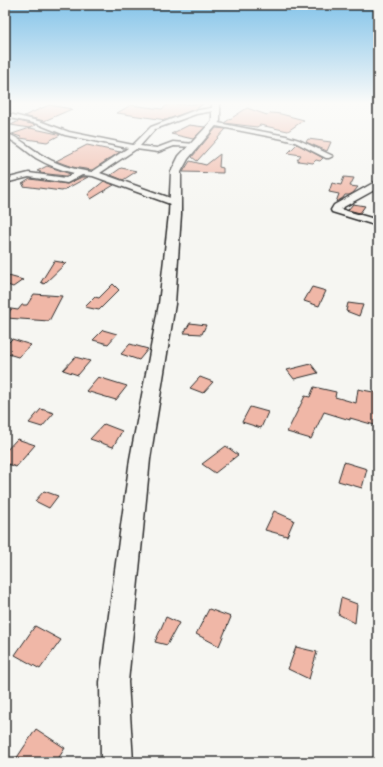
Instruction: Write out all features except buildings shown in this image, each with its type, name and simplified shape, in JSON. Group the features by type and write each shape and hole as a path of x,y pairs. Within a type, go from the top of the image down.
{"street":[{"path":"15,140 24,144 41,158 80,173 94,174 176,203"},
{"path":"96,140 136,148 158,150 173,144 194,146"},
{"path":"94,174 125,152 136,148 142,140"},
{"path":"117,762 114,682 140,459 167,304 176,203 176,172 183,158 198,140"},
{"path":"293,140 328,156"},
{"path":"5,181 29,175 67,182 80,173"},
{"path":"378,184 337,207 335,210 378,223"}]}
